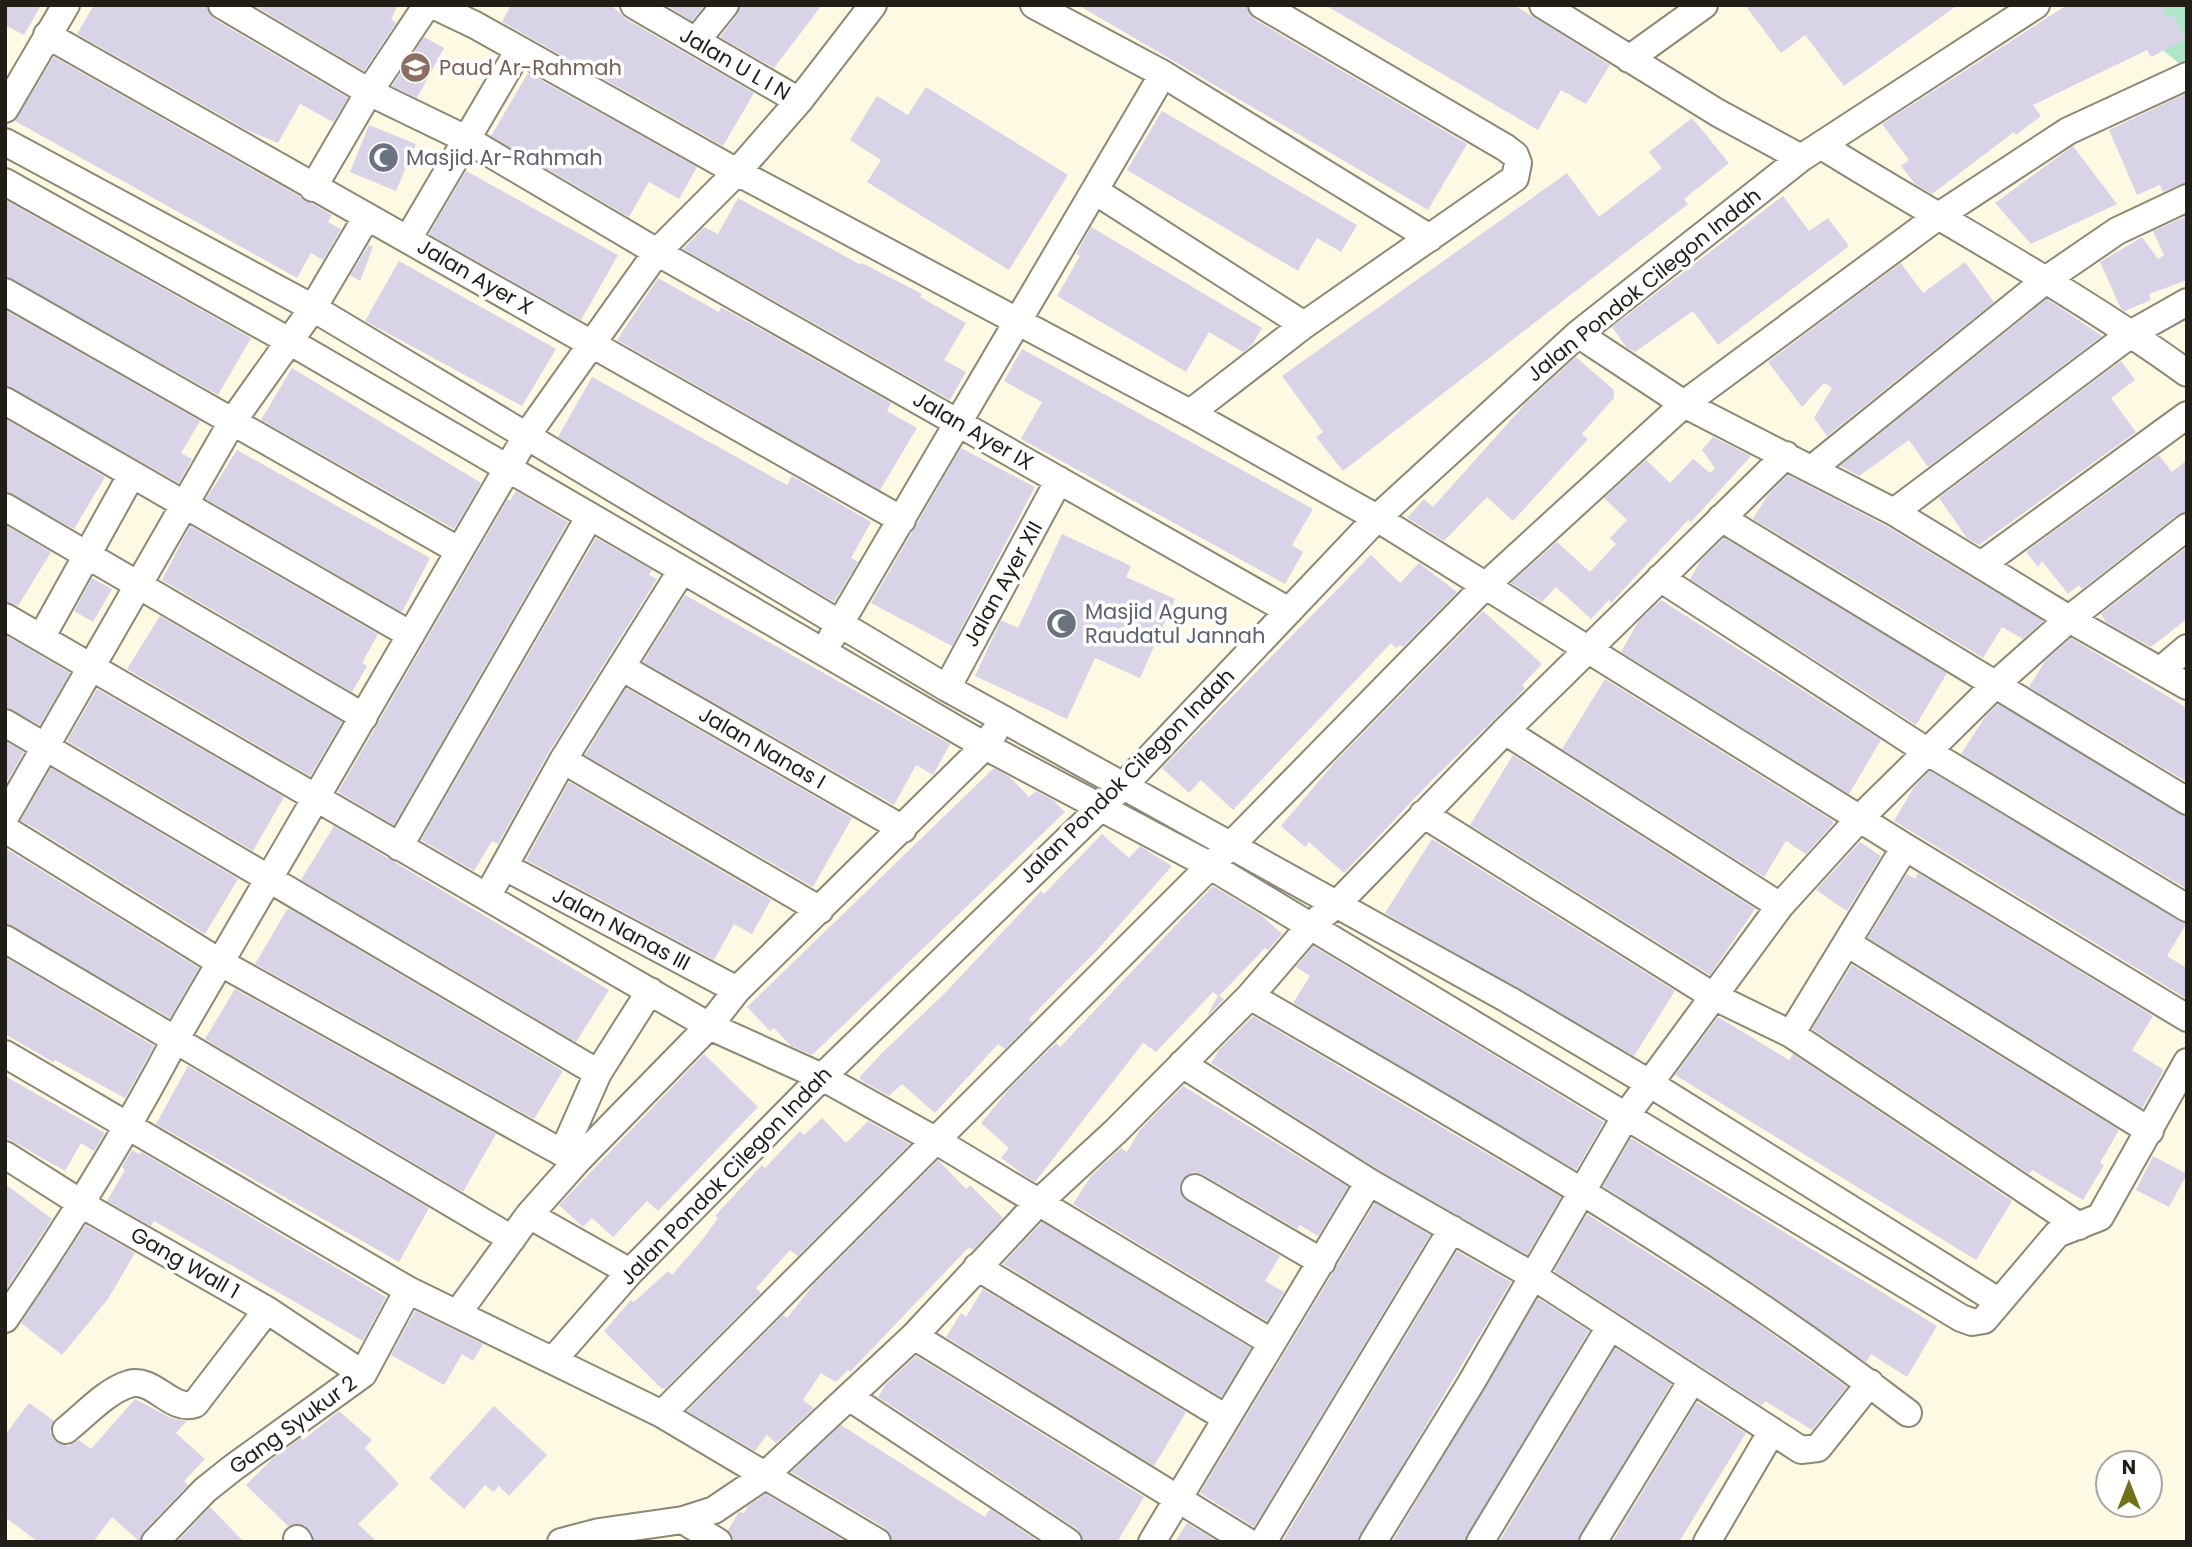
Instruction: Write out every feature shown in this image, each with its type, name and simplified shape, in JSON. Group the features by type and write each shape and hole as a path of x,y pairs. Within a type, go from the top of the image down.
{"street":[{"path":"5,109 66,5"},
{"name":"Jalan Ayer IX","path":"222,5 369,92 466,139 656,252 1289,611"},
{"path":"313,188 369,92 427,5"},
{"path":"433,5 481,15 519,50 737,172 1190,413 1377,517 1905,847 2187,1018"},
{"name":"Jalan U L I N","path":"634,5 799,102"},
{"path":"696,41 725,5"},
{"path":"5,1319 83,1205 128,1129 175,1040 527,435 656,252 737,172 799,102 873,5"},
{"path":"1034,5 1163,74 1430,238"},
{"path":"1190,413 1304,325 1515,178 1518,163 1515,155 1262,5"},
{"path":"1543,5 1718,113 1811,152 1937,217 2047,279 2132,333 2187,373"},
{"path":"1629,59 1704,5"},
{"name":"Jalan Pondok Cilegon Indah","path":"554,1359 630,1272 822,1077 1124,785 1377,517 1578,334 1811,152 2036,5"},
{"name":"Jalan Ayer X","path":"47,35 902,520"},
{"path":"408,239 519,50"},
{"path":"824,652 1163,74"},
{"path":"662,1414 1232,844 1485,586 1684,404 1937,217 2068,131 2187,76"},
{"path":"5,142 313,308 841,622 947,688 1338,903 1649,1083 1991,1311"},
{"path":"5,183 289,341 985,746 1209,865 1627,1114 1961,1318 1972,1322 1991,1311 2057,1234 2100,1217 2187,1062"},
{"path":"1095,191 1304,325"},
{"path":"1813,468 2047,279 2117,231 2187,198"},
{"path":"5,817 232,422 313,308 366,218"},
{"path":"5,292 458,550"},
{"path":"1894,512 2132,333 2187,302"},
{"path":"1578,334 1684,404 1894,512 2068,619 2187,686"},
{"path":"5,401 187,503 411,635"},
{"path":"1981,565 2187,415"},
{"path":"561,1542 599,1531 683,1520 713,1510 763,1477 914,1336 1040,1201 1116,1131 1250,996 1311,925 1338,903 1505,731 1786,455"},
{"path":"41,638 132,474"},
{"name":"Jalan Ayer XII","path":"947,688 1059,481"},
{"path":"5,507 364,717"},
{"path":"399,847 590,516"},
{"path":"1721,517 2187,801"},
{"path":"1373,1542 1627,1114 1780,906 1860,818 1997,683 2068,619 2187,527"},
{"path":"488,895 563,760 682,570"},
{"path":"1660,578 1928,752 2187,908"},
{"path":"5,617 317,800 488,895 709,1026 822,1077 936,1140 1271,1342"},
{"path":"2161,670 2187,648"},
{"name":"Jalan Nanas I","path":"621,667 903,829"},
{"path":"457,1314 570,1156 709,1026 737,990 985,746 1004,719"},
{"path":"5,723 598,1073"},
{"path":"1505,731 1780,906"},
{"path":"563,760 820,910"},
{"path":"1423,814 1713,996 1791,1034 2079,1226"},
{"path":"5,829 220,963 570,1156"},
{"path":"1791,1034 1905,847"},
{"name":"Jalan Nanas III","path":"505,867 737,990"},
{"path":"5,939 512,1239"},
{"path":"1847,943 2150,1131"},
{"path":"570,1156 598,1073 650,991"},
{"path":"1250,996 1583,1190 1713,1272 1908,1413"},
{"path":"5,1054 128,1129 408,1290 662,1414 763,1477 877,1542"},
{"path":"1182,1064 1369,1182 1533,1276 1691,1382 1801,1450 1818,1447 1870,1383"},
{"name":"Gang Wall 1","path":"5,1156 83,1205 267,1310 363,1374"},
{"path":"1152,1542 1369,1182"},
{"path":"1195,1188 1322,1262"},
{"path":"529,1215 630,1272"},
{"path":"1263,1542 1452,1229"},
{"path":"977,1267 1226,1418"},
{"name":"Gang Syukur 2","path":"155,1542 225,1475 363,1374 408,1290"},
{"path":"66,1430 120,1388 132,1383 145,1384 180,1404 195,1404 267,1310"},
{"path":"1480,1542 1610,1327"},
{"path":"914,1336 1248,1542"},
{"path":"1593,1542 1691,1382"},
{"path":"849,1397 1068,1542"},
{"path":"1707,1542 1772,1431"},
{"path":"683,1520 718,1542"}],"green space":[{"path":"2108,5 2187,5 2187,70"}],"building":[{"path":"5,5 41,5 24,35 5,25"},
{"path":"94,5 206,5 214,19 348,98 333,122 300,104 278,143 247,130 77,34"},
{"path":"253,5 398,5 391,19 396,23 364,71"},
{"path":"511,5 611,5 626,19 754,93 723,146 502,22"},
{"path":"666,5 705,5 692,21"},
{"path":"740,5 822,5 774,68 720,37 737,15"},
{"path":"1078,5 1246,5 1254,19 1467,144 1428,210"},
{"path":"1325,5 1514,5 1610,65 1586,104 1561,90 1538,130"},
{"path":"1745,5 1958,5 1844,86 1805,35 1781,53"},
{"path":"2067,5 2161,5 2168,18 2173,15 2186,39 2151,57 2147,50 2033,105 2041,116 2016,135 2014,132 1932,194 1915,184 1901,166 1909,160 1882,124"},
{"name":"Paud Ar-Rahmah","path":"424,37 444,48 417,98 392,86"},
{"path":"54,57 332,215 328,222 341,229 323,260 311,253 297,278 15,121"},
{"path":"528,73 697,167 679,199 649,182 629,217 491,136"},
{"path":"926,87 1068,175 1009,270 867,182 881,160 850,140 877,96 908,115"},
{"path":"2187,93 2187,182 2163,192 2160,185 2137,195 2109,130"},
{"path":"1162,111 1357,225 1341,252 1317,238 1298,271 1127,170"},
{"path":"1692,118 1729,163 1684,199 1688,204 1343,471 1316,437 1323,432 1282,376 1567,173 1599,217 1662,168 1649,152"},
{"name":"Masjid Ar-Rahmah","path":"369,125 416,144 396,191 350,172"},
{"path":"2073,146 2117,204 2031,244 1995,203"},
{"path":"466,171 618,255 581,320 429,234"},
{"path":"1783,196 1809,231 1828,218 1849,246 1718,345 1693,311 1635,352 1627,348 1612,327"},
{"path":"738,198 861,265 862,263 922,294 920,297 966,323 944,360 966,372 950,400 683,249 704,227 718,234"},
{"path":"5,200 251,338 218,395 5,276"},
{"path":"2187,216 2187,280 2149,294 2151,300 2125,311 2121,309 2100,262 2142,237 2158,259 2164,255 2153,231"},
{"path":"1091,227 1262,328 1252,345 1243,352 1209,332 1186,372 1057,296 1080,256 1076,254"},
{"path":"369,245 373,247 360,281 350,275"},
{"path":"399,261 556,349 522,406 365,321"},
{"path":"1965,262 1994,302 1827,436 1814,418 1832,388 1824,383 1802,407 1768,362 1901,263 1923,293"},
{"path":"658,278 719,312 721,307 891,403 887,411 917,428 880,490 617,340"},
{"path":"2047,299 2102,336 1928,467 1909,440 1859,476 1840,466"},
{"path":"5,310 200,421 181,453 192,459 179,483 5,385"},
{"path":"1022,349 1313,509 1292,545 1303,552 1285,584 1021,439 1042,402 1004,381"},
{"path":"1576,357 1614,390 1614,398 1582,434 1588,439 1513,521 1487,497 1444,541 1407,518 1424,499 1433,507 1526,403"},
{"path":"2121,361 2135,380 2111,398 2136,432 1979,545 1967,538 1939,498"},
{"path":"292,368 481,483 454,529 261,420"},
{"path":"592,377 787,485 792,476 871,522 851,558 858,562 834,602 558,437"},
{"path":"5,419 105,477 74,529 5,491"},
{"path":"1713,437 1751,456 1691,522 1688,520 1611,603 1609,600 1591,619 1556,587 1542,602 1511,583 1557,542 1590,572 1616,544 1610,538 1627,520 1604,498 1646,460 1670,483 1693,459 1710,473 1715,468 1702,450"},
{"path":"961,448 1035,487 952,646 871,603"},
{"path":"237,450 430,558 402,612 206,499"},
{"path":"2159,455 2172,472 2187,460 2187,512 2177,515 2082,589 2079,585 2068,594 2042,561 2038,567 2026,552"},
{"path":"1788,475 1886,526 2043,621 2023,639 2002,627 1983,658 1753,519 1767,496"},
{"path":"516,491 568,522 394,825 338,792 508,499 510,501"},
{"path":"5,525 51,552 18,606 5,601"},
{"path":"190,526 378,634 362,663 367,666 352,692 162,580"},
{"name":"Masjid Agung Raudatul Jannah","path":"1062,534 1131,566 1126,577 1175,599 1140,678 1095,658 1067,719 975,676 1001,620 1018,628"},
{"path":"596,538 652,570 649,575 657,579 549,752 498,844 492,841 474,871 421,840"},
{"path":"1724,538 1947,673 1916,725 1690,579 1701,560"},
{"path":"2187,547 2187,619 2151,647 2106,622 2101,614"},
{"path":"1371,555 1400,583 1419,563 1457,592 1403,647 1400,645 1396,648 1391,643 1233,810 1201,780 1189,793 1162,768"},
{"path":"92,578 112,589 93,622 74,611"},
{"path":"685,595 950,744 933,775 916,765 894,805 643,662"},
{"path":"1661,600 1881,740 1849,794 1621,652 1638,622"},
{"path":"1483,611 1542,664 1522,685 1525,688 1513,701 1432,780 1344,873 1309,842 1305,847 1281,826 1334,763"},
{"path":"160,616 342,722 310,776 127,669"},
{"path":"5,635 70,673 40,725 5,707"},
{"path":"2071,638 2187,708 2187,782 2029,687 2045,661"},
{"path":"1605,679 1833,821 1833,824 1806,854 1786,841 1764,877 1562,749"},
{"path":"626,688 852,818 813,887 585,755"},
{"path":"97,689 284,797 253,851 67,741"},
{"path":"1998,704 2187,817 2187,889 1961,754 1985,717"},
{"path":"5,741 24,752 6,783 5,782"},
{"path":"1513,755 1755,909 1710,975 1470,825"},
{"path":"51,768 238,879 205,934 21,820"},
{"path":"994,768 1010,777 1029,797 1036,791 1053,800 1065,812 812,1055 791,1046 774,1028 770,1031 747,1007"},
{"path":"1930,771 2186,924 2167,956 2187,968 2187,999 1894,821 1914,787"},
{"path":"569,782 771,900 752,934 734,924 714,960 526,860"},
{"path":"334,826 609,990 576,1042 301,880"},
{"path":"1102,834 1129,858 1140,846 1172,866 1098,949 1029,1019 1032,1022 1005,1049 998,1044 935,1113 902,1084 889,1096 862,1081 859,1078 882,1053 943,995 1041,891 1044,894"},
{"path":"1432,839 1675,991 1634,1056 1385,913"},
{"path":"1860,842 1881,856 1847,911 1816,890"},
{"path":"5,848 199,968 170,1018 5,923"},
{"path":"1918,873 2153,1016 2132,1050 2164,1070 2142,1108 1868,938 1907,874 1915,879"},
{"path":"1213,886 1261,915 1282,934 1219,996 1224,999 1206,1018 1218,996 1213,992 1156,1052 1143,1043 1035,1182 1001,1158 1009,1148 981,1123 1010,1088 1056,1043 1060,1047"},
{"path":"288,908 563,1071 534,1119 255,964"},
{"path":"1313,946 1604,1122 1576,1170 1293,1003 1310,976 1296,967"},
{"path":"5,957 154,1046 125,1098 55,1060 53,1062 5,1034"},
{"path":"1852,965 2119,1130 2100,1163 2104,1165 2083,1200 2032,1170 2029,1174 1812,1029"},
{"path":"235,989 496,1134 463,1192 205,1039"},
{"path":"1253,1016 1561,1197 1527,1255 1377,1169 1211,1063 1219,1050"},
{"path":"1718,1017 1789,1060 1793,1054 2012,1201 1976,1260 1675,1075"},
{"path":"704,1054 758,1107 658,1211 647,1201 613,1237 592,1218 583,1227 559,1205"},
{"path":"188,1066 429,1208 399,1262 156,1124"},
{"path":"5,1076 105,1133 94,1151 81,1143 65,1171 5,1137"},
{"path":"1183,1086 1348,1187 1318,1236 1300,1225 1297,1229 1202,1174 1194,1172 1182,1180 1179,1189 1187,1201 1280,1256 1265,1281 1284,1292 1267,1321 1073,1204 1091,1176 1121,1148 1127,1152 1140,1130"},
{"path":"822,1118 846,1143 868,1121 910,1144 798,1256 790,1250 756,1288 761,1293 665,1389 661,1388 604,1331 631,1300 634,1302 668,1271 672,1275 703,1239 718,1218 715,1216 762,1165 765,1168 800,1131 804,1135"},
{"path":"1631,1138 1937,1326 1907,1377 1871,1354 1866,1362 1758,1286 1603,1186"},
{"path":"132,1150 139,1154 141,1152 386,1297 363,1341 154,1221 151,1226 107,1201 125,1170 122,1167"},
{"path":"2153,1156 2187,1174 2169,1207 2136,1190"},
{"path":"938,1160 966,1189 970,1185 1003,1218 973,1250 969,1247 850,1372 848,1370 836,1382 821,1373 803,1400 814,1408 776,1443 767,1435 755,1451 687,1411 783,1315 787,1318 814,1284"},
{"path":"5,1184 52,1219 5,1291"},
{"path":"1375,1203 1430,1235 1254,1527 1200,1493"},
{"path":"1587,1214 1741,1312 1847,1387 1812,1430 1765,1401 1762,1406 1554,1271"},
{"path":"1042,1222 1251,1348 1221,1397 1003,1264"},
{"path":"86,1225 135,1253 108,1299 62,1355 21,1323"},
{"path":"1457,1251 1511,1282 1357,1542 1282,1542"},
{"path":"983,1289 1186,1412 1154,1466 946,1337 961,1313 966,1317"},
{"path":"1538,1298 1589,1331 1464,1542 1392,1542"},
{"path":"415,1311 483,1344 473,1361 462,1354 444,1385 391,1355"},
{"path":"1615,1348 1671,1384 1577,1542 1499,1542"},
{"path":"916,1356 1144,1497 1117,1542 1084,1542 1077,1529 878,1397 886,1384"},
{"path":"135,1399 171,1418 187,1421 176,1433 205,1459 184,1481 188,1485 144,1531 140,1542 112,1517 93,1542 38,1542 5,1517 5,1435 29,1403 54,1421 50,1432 54,1440 68,1446 79,1440 91,1449"},
{"path":"1697,1402 1746,1433 1679,1542 1612,1542"},
{"path":"494,1406 547,1455 509,1496 499,1486 493,1492 485,1485 464,1509 429,1478"},
{"path":"339,1411 372,1440 365,1448 399,1484 358,1524 377,1542 315,1542 305,1525 288,1526 246,1485 273,1458 301,1438 303,1440"},
{"path":"841,1425 985,1517 990,1509 1039,1542 893,1542 885,1528 791,1472"},
{"path":"766,1494 846,1542 734,1542 728,1530 739,1512 744,1513 748,1506"},
{"path":"210,1507 244,1542 177,1542"},
{"path":"1187,1523 1218,1542 1175,1542"}],"place":[{"name":"Paud Ar-Rahmah","path":"416,68"},
{"name":"Masjid Ar-Rahmah","path":"383,158"},
{"name":"Masjid Agung Raudatul Jannah","path":"1062,624"}]}
